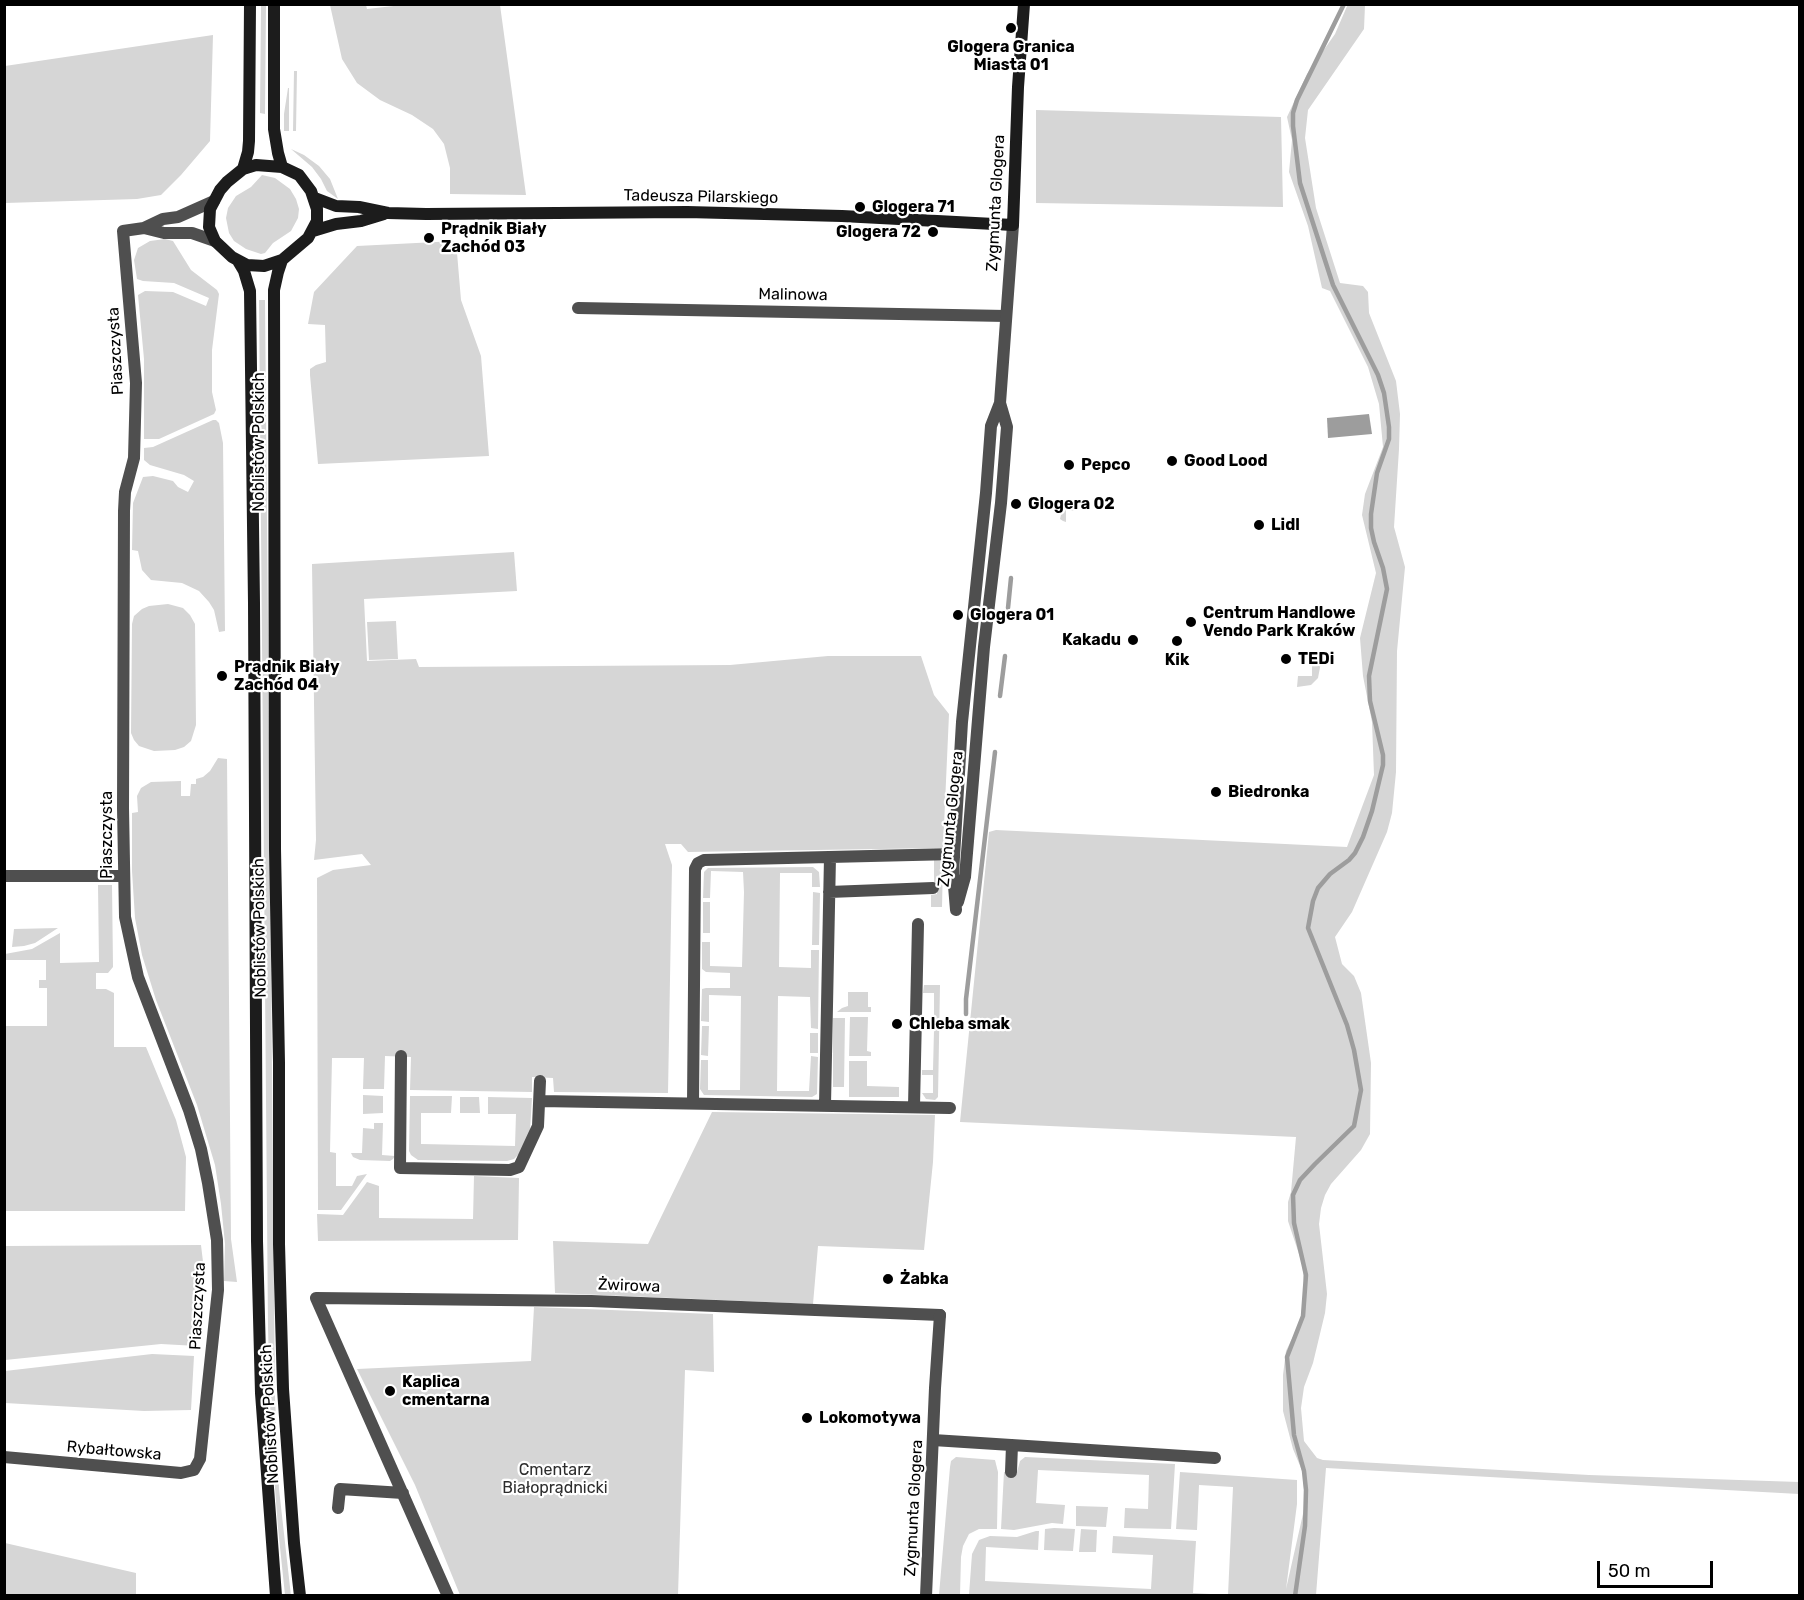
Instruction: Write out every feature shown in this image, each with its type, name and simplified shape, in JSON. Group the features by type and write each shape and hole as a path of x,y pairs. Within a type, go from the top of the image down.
{"main road":[{"path":"243,169 249,141 250,4"},
{"path":"274,4 274,129 282,167"},
{"name":"Zygmunta Glogera","path":"1013,225 1018,87 1024,4"},
{"path":"256,165 282,167 299,175 315,198 317,209 313,231 300,246 273,264 248,265 238,261 226,253 215,241 209,227 208,220 213,201 227,182 243,169 256,165"},
{"name":"Tadeusza Pilarskiego","path":"315,198 336,206 359,207 388,213 687,212 842,216 1013,225"},
{"name":"Tadeusza Pilarskiego","path":"313,231 388,213"},
{"name":"Noblistów Polskich","path":"282,260 274,290 275,849 279,1062 279,1244 284,1389 294,1543 300,1596"},
{"name":"Noblistów Polskich","path":"238,261 244,271 250,291 257,1241 261,1393 276,1596"}],"street":[{"name":"Piaszczysta","path":"202,1446 218,1290 217,1240 198,1139 138,977 125,917 123,876 124,512 125,492 134,458 136,393 123,231 144,228 163,219 178,217 213,201"},
{"name":"Zygmunta Glogera","path":"1000,403 1006,427 1001,503 984,646 965,877 956,910 953,874 962,722 991,426 1000,403 1013,225"},
{"path":"144,228 164,233 192,233 215,241"},
{"name":"Malinowa","path":"578,308 1006,316"},
{"path":"693,1103 696,865 704,860 954,854"},
{"path":"825,1105 830,857"},
{"path":"4,876 123,876"},
{"path":"829,892 933,888"},
{"path":"914,1106 918,924"},
{"path":"401,1056 400,1168 516,1168 521,1165 538,1129 540,1081"},
{"path":"540,1101 950,1108"},
{"name":"Żwirowa","path":"403,1493 316,1298 591,1301 940,1315"},
{"name":"Zygmunta Glogera","path":"926,1596 940,1315"},
{"path":"933,1440 1215,1458"},
{"path":"1011,1472 1012,1445"},
{"name":"Rybałtowska","path":"4,1457 181,1473 190,1472 196,1468 202,1446"},
{"path":"338,1508 340,1489 403,1493 448,1596"}],"green space":[{"path":"411,4 500,5 526,195 450,194 450,168 444,144 433,129 412,115 380,100 357,83 342,59 330,5 366,5 367,9"},
{"path":"1348,4 1365,5 1364,29 1308,110 1305,138 1316,208 1340,283 1363,286 1368,292 1369,313 1396,381 1400,414 1394,527 1405,567 1397,651 1396,772 1392,813 1387,832 1352,912 1335,937 1342,964 1354,976 1361,993 1371,1063 1370,1134 1361,1150 1331,1184 1321,1208 1319,1224 1327,1294 1325,1313 1313,1363 1304,1387 1301,1408 1304,1441 1317,1458 1323,1460 1589,1475 1799,1482 1799,1494 1326,1468 1316,1595 1228,1595 1233,1487 1199,1485 1197,1530 1176,1529 1180,1472 1297,1480 1297,1504 1286,1589 1305,1505 1303,1473 1293,1449 1283,1411 1286,1351 1301,1320 1304,1283 1302,1263 1288,1221 1288,1202 1296,1137 960,1122 989,832 996,830 1347,847 1374,775 1372,722 1363,676 1360,638 1376,573 1362,515 1365,494 1383,447 1379,404 1368,367 1330,291 1322,288 1308,226 1289,172 1292,140 1287,117 1307,74 1335,34"},
{"path":"261,5 266,5 265,114 260,113"},
{"path":"213,35 210,141 161,195 137,199 5,203 5,66"},
{"path":"294,71 297,71 296,131 293,131"},
{"path":"288,88 289,131 284,131 284,114"},
{"path":"1036,110 1281,117 1283,207 1036,203"},
{"path":"291,149 319,166 330,179 338,199 327,191 312,167"},
{"path":"262,175 275,178 290,189 299,209 298,218 291,231 261,254 246,249 234,241 229,233 226,218 228,208 236,196 251,187"},
{"path":"165,239 173,241 191,270 219,294 212,350 212,392 216,410 214,414 159,439 144,439 144,359 138,295 145,291 173,292 206,306 209,298 174,283 137,279 134,260 138,248 150,241"},
{"path":"456,241 461,300 481,356 489,456 318,464 310,369 326,362 325,325 308,324 314,292 357,246"},
{"path":"259,300 265,300 275,1398 279,1489 291,1596 285,1595 278,1528 271,1436 268,1327"},
{"path":"213,420 219,423 223,443 225,631 219,632 214,610 199,591 182,583 151,580 142,570 138,551 132,550 133,503 143,477 153,476 173,481 178,487 188,492 194,481 184,475 150,465 144,460 144,448 153,447"},
{"path":"1077,498 1077,511 1066,510 1066,522 1060,519 1063,506"},
{"path":"514,552 517,591 364,599 367,661 416,659 419,667 730,665 828,656 921,656 934,695 949,714 943,848 688,852 681,844 665,844 672,865 668,1093 554,1092 553,1078 532,1077 532,1092 410,1090 411,1057 385,1056 384,1089 363,1089 364,1058 332,1058 330,1152 336,1153 336,1186 352,1186 357,1176 367,1174 341,1210 318,1210 317,878 333,870 371,865 362,854 314,860 316,840 312,564"},
{"path":"168,604 183,608 195,624 196,725 191,741 184,747 154,751 139,746 131,733 132,624 134,616 142,609"},
{"path":"396,621 398,659 369,660 367,622"},
{"path":"1312,662 1321,662 1318,678 1311,685 1297,687 1298,676 1312,676"},
{"path":"218,758 227,759 231,1239 237,1282 224,1281 225,1244 215,1165 197,1105 156,1000 142,955 135,918 132,871 132,813 138,812 137,796 141,788 151,782 181,781 181,796 190,796 191,784 196,784 196,779 210,771"},
{"path":"934,859 943,862 942,907 931,907 931,895 937,894 937,882 934,882"},
{"path":"813,867 819,872 820,887 812,887 812,873 780,873 779,967 811,968 811,950 819,950 818,1029 811,1028 810,997 778,996 777,1091 809,1091 811,1056 818,1057 817,1094 812,1097 704,1095 700,1089 701,1060 708,1060 708,1090 740,1090 741,996 709,995 709,1022 701,1021 702,989 730,988 730,973 706,972 702,969 702,942 710,942 710,966 742,967 744,892 743,872 711,871 710,898 703,898 704,872 708,868"},
{"path":"98,885 112,885 113,967 108,973 96,973 96,989 106,989 114,993 114,1047 146,1047 176,1120 186,1157 185,1211 5,1211 5,989 6,1026 47,1026 47,988 39,988 39,980 46,980 46,960 5,960 5,954 32,949 60,933 60,963 99,962"},
{"path":"813,892 820,893 819,945 812,945"},
{"path":"703,902 710,902 710,933 703,933"},
{"path":"58,928 35,943 12,947 14,929"},
{"path":"924,985 940,985 938,1097 935,1100 926,1099 922,1093 933,1093 933,1075 922,1075 922,1070 933,1070 934,1030 923,1030 923,1024 934,1024 934,993 923,993"},
{"path":"848,992 868,992 868,1007 871,1007 871,1012 837,1012 848,1006"},
{"path":"850,1017 868,1017 867,1051 871,1052 871,1056 849,1056"},
{"path":"833,1018 845,1018 844,1087 833,1087"},
{"path":"702,1026 709,1026 708,1056 701,1055"},
{"path":"810,1033 818,1033 818,1053 810,1053"},
{"path":"849,1061 867,1061 867,1086 899,1087 899,1097 849,1097"},
{"path":"363,1095 383,1096 383,1113 363,1114"},
{"path":"410,1096 452,1096 451,1113 421,1113 421,1144 515,1146 516,1114 488,1114 488,1097 532,1098 530,1131 519,1154 507,1161 418,1160 409,1151"},
{"path":"460,1097 479,1097 480,1113 460,1113"},
{"path":"712,1112 935,1115 933,1162 924,1250 818,1246 813,1304 555,1293 553,1241 648,1244"},
{"path":"374,1123 383,1123 382,1155 395,1156 390,1161 360,1160 353,1157 351,1153 362,1153 363,1128 374,1129"},
{"path":"474,1176 519,1178 518,1240 318,1241 317,1214 343,1215 367,1182 379,1186 379,1218 473,1219"},
{"path":"201,1245 204,1270 197,1346 161,1344 5,1360 5,1246"},
{"name":"Cmentarz Białoprądnicki","path":"534,1307 713,1314 714,1372 685,1370 678,1595 460,1595 415,1485 357,1369 531,1361"},
{"path":"152,1354 194,1356 191,1410 144,1411 5,1403 5,1371"},
{"path":"956,1457 995,1460 998,1472 997,1529 979,1529 969,1534 961,1557 960,1595 939,1595 950,1467 951,1461"},
{"path":"1025,1457 1175,1464 1171,1529 1124,1528 1125,1508 1148,1509 1149,1475 1038,1470 1036,1503 1065,1505 1063,1524 1052,1523 1014,1530 1001,1529 1004,1472 1017,1472 1020,1461"},
{"path":"1076,1506 1108,1507 1106,1527 1076,1526"},
{"path":"1045,1529 1075,1529 1073,1551 1044,1550"},
{"path":"1081,1529 1097,1530 1096,1552 1079,1552"},
{"path":"1039,1531 1038,1550 986,1547 985,1581 1151,1589 1153,1555 1112,1553 1113,1536 1196,1541 1193,1593 1228,1595 969,1595 972,1554 979,1540 990,1536 1017,1537"},
{"path":"5,1543 136,1573 136,1595 5,1595"}],"shaded area":[{"path":"1369,414 1372,434 1328,438 1327,418"}],"waterway":[{"path":"1295,1596 1305,1526 1306,1490 1304,1471 1294,1435 1287,1357 1303,1316 1306,1275 1294,1223 1293,1195 1300,1180 1354,1126 1361,1090 1347,1025 1308,928 1318,888 1330,874 1349,860 1363,837 1383,765 1383,755 1370,701 1369,676 1387,589 1371,528 1371,514 1377,473 1389,439 1389,427 1384,393 1378,375 1333,285 1300,183 1293,126 1293,113 1297,100 1344,4"},
{"path":"1008,608 1011,578"},
{"path":"1000,696 1005,656"},
{"path":"966,1014 995,752"}],"place":[{"name":"Glogera Granica Miasta 01","path":"1011,28"},
{"name":"Glogera 71","path":"860,207"},
{"name":"Glogera 72","path":"933,232"},
{"name":"Prądnik Biały Zachód 03","path":"429,238"},
{"name":"Good Lood","path":"1172,461"},
{"name":"Pepco","path":"1069,465"},
{"name":"Glogera 02","path":"1016,504"},
{"name":"Lidl","path":"1259,525"},
{"name":"Glogera 01","path":"958,615"},
{"name":"Centrum Handlowe Vendo Park Kraków","path":"1191,622"},
{"name":"Kakadu","path":"1133,640"},
{"name":"Kik","path":"1177,641"},
{"name":"TEDi","path":"1286,659"},
{"name":"Prądnik Biały Zachód 04","path":"222,676"},
{"name":"Biedronka","path":"1216,792"},
{"name":"Chleba smak","path":"897,1024"},
{"name":"Żabka","path":"888,1279"},
{"name":"Kaplica cmentarna","path":"390,1391"},
{"name":"Lokomotywa","path":"807,1418"}]}
